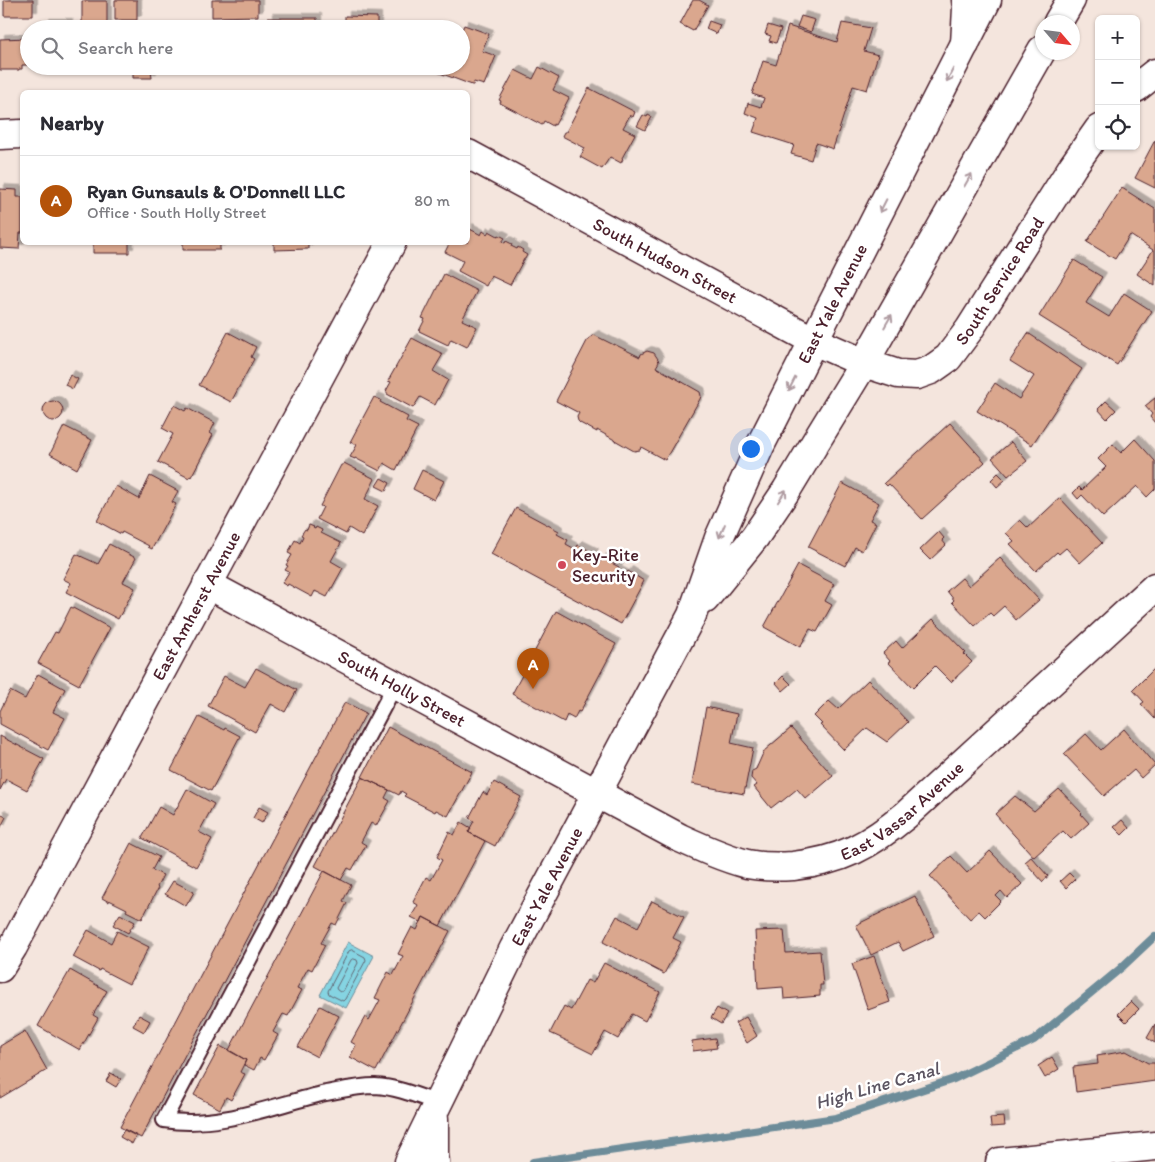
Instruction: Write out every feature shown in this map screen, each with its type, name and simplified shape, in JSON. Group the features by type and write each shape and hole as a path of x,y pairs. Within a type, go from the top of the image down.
{"main road":[{"path":"965,44 968,8 966,0"},
{"name":"East Yale Avenue","path":"409,1162 514,948 692,615 719,538 760,446 987,0"},
{"path":"1062,15 1071,0"},
{"name":"East Yale Avenue","path":"692,615 742,554 791,483 864,363 1036,60"},
{"path":"1140,85 1155,73"},
{"path":"0,135 20,134"},
{"name":"South Service Road","path":"864,363 898,374 917,375 931,370 948,358 969,330 1073,166 1095,135"},
{"name":"South Hudson Street","path":"470,155 814,341 864,363"},
{"name":"East Amherst Avenue","path":"0,968 390,245"},
{"name":"South Holly Street","path":"207,584 596,793"},
{"name":"East Vassar Avenue","path":"596,793 698,846 748,864 784,867 832,859 871,841 900,820 1155,587"},
{"path":"435,1162 436,1107"},
{"path":"1000,1162 1155,1146"}],"lane":[{"path":"395,685 164,1120 197,1122 223,1119 365,1086 395,1089 436,1107"}],"water":[{"path":"348,942 374,956 346,1008 320,995"}],"building":[{"path":"4,0 33,0 33,16 4,16"},
{"path":"115,0 137,0 137,20 115,20"},
{"path":"212,0 258,0 258,16 212,17"},
{"path":"693,0 699,0 708,5 693,31 680,24"},
{"path":"82,1 107,1 107,20 82,20"},
{"path":"345,16 377,17 377,20 345,20"},
{"path":"801,16 815,20 811,32 797,27"},
{"path":"268,18 317,18 317,20 268,20"},
{"path":"709,21 720,25 717,34 706,29"},
{"path":"842,23 871,28 864,51 878,55 867,90 853,86 833,149 816,143 811,160 791,154 794,145 753,132 758,118 745,113 748,103 761,107 764,98 752,94 763,61 776,65 788,26 837,42"},
{"path":"768,25 781,29 776,43 769,41 771,36 765,34"},
{"path":"470,27 489,34 482,51 496,56 484,85 474,82 472,85 445,75 470,75"},
{"path":"20,38 19,70 0,70 0,39"},
{"path":"539,67 559,78 553,90 569,98 553,126 544,121 542,125 500,103 501,101 499,100 515,70 533,79"},
{"path":"133,75 152,75 152,78 133,78"},
{"path":"589,88 635,112 633,117 630,115 623,128 635,134 621,163 610,157 602,169 580,157 585,148 562,136 566,132"},
{"path":"643,115 652,117 645,130 637,126"},
{"path":"1155,140 1155,188 1135,178"},
{"path":"1122,188 1155,209 1155,286 1137,274 1153,250 1130,235 1115,259 1087,242"},
{"path":"0,189 17,190 17,197 20,197 19,249 0,248"},
{"path":"470,229 481,235 483,231 487,234 489,231 499,235 505,238 502,242 505,243 506,241 517,249 518,247 527,255 510,285 491,276 486,286 458,271 463,261 445,252 448,245 470,245"},
{"path":"93,245 129,245 129,253 93,253"},
{"path":"183,245 220,245 220,250 183,250"},
{"path":"274,245 308,245 308,249 274,250"},
{"path":"1074,260 1102,277 1086,303 1109,317 1124,293 1152,311 1117,365 1039,316"},
{"path":"444,274 477,291 462,320 477,327 467,347 451,339 448,345 419,331 425,319 422,318"},
{"path":"228,332 256,347 251,357 254,359 231,402 199,385"},
{"path":"1028,333 1082,369 1032,445 977,411 995,383 1019,399 1034,376 1010,361"},
{"path":"594,335 640,357 641,354 647,351 654,353 659,362 656,367 700,392 700,399 665,460 641,447 640,450 634,451 597,430 597,432 580,423 577,417 579,413 556,401 588,339"},
{"path":"412,338 443,354 433,371 448,380 435,405 420,397 413,408 387,394 386,391 391,382 388,381"},
{"path":"70,375 78,379 73,389 65,385"},
{"path":"374,397 408,417 406,421 418,427 396,470 384,463 380,471 350,457 357,445 350,442"},
{"path":"1155,398 1155,423 1150,417 1152,414 1145,406"},
{"path":"53,401 60,404 63,411 60,418 53,421 46,418 43,411 46,404"},
{"path":"1106,401 1116,410 1107,419 1098,409"},
{"path":"174,405 185,411 187,408 215,423 210,433 213,435 189,478 158,462 173,434 162,428"},
{"path":"950,423 985,462 922,519 889,484 887,486 884,483"},
{"path":"64,426 92,440 77,469 50,454"},
{"path":"1135,439 1155,461 1155,489 1147,497 1137,486 1103,517 1082,495 1078,499 1073,493 1079,487 1082,490 1106,467 1098,459 1113,444 1121,453"},
{"path":"1011,442 1027,461 1008,476 992,458"},
{"path":"344,463 375,479 365,499 378,506 362,536 349,528 346,534 317,519 323,507 320,506 341,465"},
{"path":"422,470 444,481 434,500 413,489"},
{"path":"998,473 1005,480 997,487 991,480"},
{"path":"150,476 178,491 172,502 176,504 152,549 122,532 121,534 97,521 116,486 139,499"},
{"path":"381,478 390,483 386,491 376,486"},
{"path":"842,483 879,503 870,520 876,523 862,551 855,547 845,566 808,547"},
{"path":"1060,498 1102,543 1080,563 1066,548 1059,554 1057,552 1036,571 1010,544 1014,541 1006,533 1020,520 1028,528"},
{"name":"Key-Rite Security","path":"516,508 559,531 557,534 568,540 566,544 575,549 578,545 594,553 592,557 600,562 602,558 619,567 617,571 625,575 628,571 644,581 621,624 491,554"},
{"path":"309,525 315,529 316,527 322,530 321,533 341,543 331,561 343,568 327,597 315,591 312,597 288,584 287,586 282,583 289,572 285,570 292,555 288,553 295,540 300,543 303,536 301,535 305,529 307,530"},
{"path":"939,532 944,538 942,540 946,545 930,560 920,550"},
{"path":"109,544 136,558 123,582 135,588 118,619 66,592 71,583 63,579 76,554 98,564"},
{"path":"1000,558 1039,600 1016,620 1004,606 993,616 990,613 975,626 952,602 954,600 947,591 962,578 969,586"},
{"path":"798,565 834,584 825,601 832,605 817,632 810,629 800,647 764,627"},
{"path":"71,607 110,628 79,685 38,663 55,632 58,633"},
{"path":"556,611 616,644 580,712 578,711 574,719 567,715 564,722 512,694"},
{"path":"933,619 966,653 964,654 972,662 951,682 935,666 913,688 888,662 890,661 883,653 896,641 902,648"},
{"path":"256,668 297,690 285,712 271,704 255,732 208,706 224,676 245,687"},
{"path":"1154,669 1155,719 1141,704 1144,702 1133,690"},
{"path":"38,674 65,689 53,712 65,718 48,750 0,724 0,711 10,691 25,699"},
{"path":"783,676 791,684 783,691 776,683"},
{"path":"868,680 908,722 887,742 867,728 844,750 814,716 829,701 838,709"},
{"path":"345,702 366,713 141,1138 120,1127"},
{"path":"706,707 737,714 731,743 753,748 744,794 692,784"},
{"path":"199,717 240,736 211,791 171,770"},
{"path":"388,727 472,772 448,816 436,810 435,812 404,796 406,794 401,791 399,795 362,777"},
{"path":"791,728 833,776 806,799 797,789 771,808 754,787 757,785 751,778 752,771 756,769 764,751"},
{"path":"1124,729 1155,765 1141,778 1134,770 1104,796 1064,754 1086,734 1101,750"},
{"path":"0,736 44,759 27,790 6,779 0,790"},
{"path":"362,777 389,790 385,798 390,801 376,826 371,823 361,842 366,845 352,870 348,868 341,880 315,866"},
{"path":"494,782 521,797 495,846 468,832 474,821 469,818 483,792 487,795"},
{"path":"187,789 214,804 199,832 212,839 196,867 142,838 159,807 173,815"},
{"path":"1059,789 1089,823 1071,839 1063,831 1034,857 995,814 1015,796 1034,811"},
{"path":"259,807 268,812 262,823 253,818"},
{"path":"0,814 6,817 0,829"},
{"path":"1122,820 1129,828 1122,835 1114,827"},
{"path":"461,822 471,828 468,832 485,841 440,926 423,917 421,922 411,917 418,905 413,902 426,877 431,880 442,860 437,857 449,832 454,835"},
{"path":"131,843 159,857 152,870 163,875 142,919 126,911 127,909 102,898"},
{"path":"990,851 1022,884 1007,898 1001,891 996,896 1001,901 985,917 979,911 970,919 930,876 951,856 967,873"},
{"path":"1031,857 1048,876 1043,882 1025,862"},
{"path":"324,871 351,885 343,901 347,903 336,925 332,923 321,943 325,945 312,970 308,968 297,988 302,990 288,1016 283,1014 273,1032 278,1035 264,1060 260,1058 254,1070 244,1065 246,1060 229,1050"},
{"path":"1069,873 1075,879 1066,888 1060,881"},
{"path":"173,881 194,892 186,906 165,894"},
{"path":"915,896 934,936 903,951 898,942 871,955 856,925"},
{"path":"652,901 684,917 673,938 681,942 664,974 603,942 617,916 638,927"},
{"path":"120,914 135,922 128,933 113,925"},
{"path":"423,917 450,931 376,1071 350,1057 356,1045 351,1042 365,1017 369,1020 380,1000 375,998 388,972 393,975 403,956 398,954 412,927 417,930"},
{"path":"88,930 111,943 117,931 149,947 129,984 73,957"},
{"path":"784,930 786,953 820,951 823,985 820,985 820,996 784,999 783,987 758,989 755,931"},
{"path":"874,956 890,1002 868,1010 852,964"},
{"path":"604,963 660,992 645,1021 632,1014 618,1039 605,1032 593,1054 550,1033 564,1006 571,1010 587,980 593,983"},
{"path":"70,970 107,991 93,1015 98,1018 80,1050 38,1026"},
{"path":"1131,1001 1139,1009 1126,1022 1118,1014"},
{"path":"320,1006 339,1016 317,1057 298,1047"},
{"path":"717,1008 727,1014 721,1024 711,1018"},
{"path":"139,1015 150,1021 144,1032 133,1026"},
{"path":"746,1017 757,1036 747,1043 735,1023"},
{"path":"1155,1024 1155,1043 1147,1038"},
{"path":"25,1031 47,1070 0,1098 0,1046"},
{"path":"715,1038 717,1048 693,1051 692,1041"},
{"path":"220,1046 246,1060 240,1072 245,1074 231,1100 226,1097 220,1109 194,1095"},
{"path":"1126,1051 1148,1063 1155,1063 1155,1081 1076,1092 1073,1067 1098,1064 1097,1056"},
{"path":"1052,1057 1059,1069 1045,1078 1038,1066"},
{"path":"111,1073 121,1079 116,1087 106,1081"},
{"path":"1004,1117 1005,1126 991,1127 990,1118"},
{"path":"124,1130 136,1136 132,1144 120,1137"}],"waterway":[{"name":"High Line Canal","path":"533,1162 836,1118 954,1079 1034,1040 1121,968 1155,936"}],"place":[{"name":"Key-Rite Security","path":"562,565"},
{"name":"Ryan Gunsauls & O'Donnell LLC","path":"533,689"}]}
